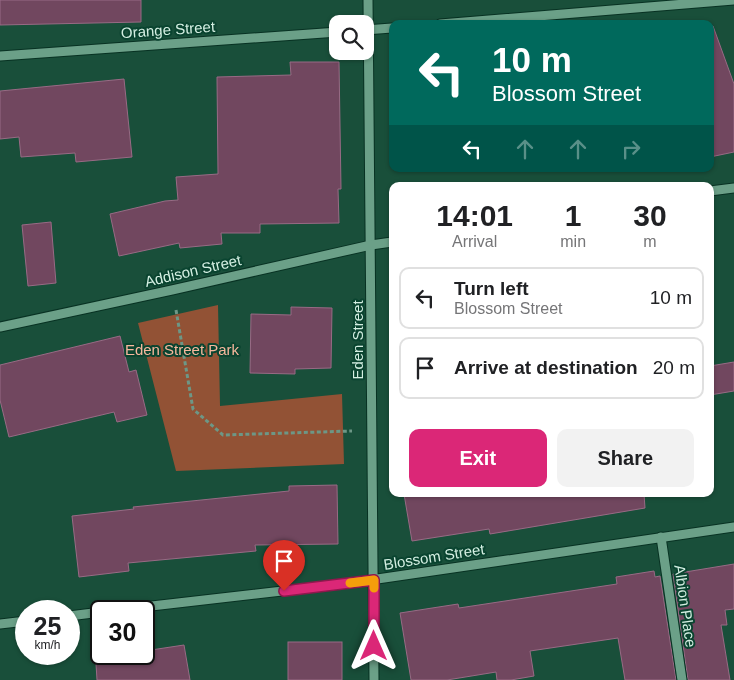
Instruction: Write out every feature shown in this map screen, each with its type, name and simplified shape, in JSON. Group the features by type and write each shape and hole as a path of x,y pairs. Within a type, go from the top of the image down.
{"street":[{"name":"Eden Street","path":"368,0 368,15"},
{"path":"489,20 734,0"},
{"path":"374,29 389,28"},
{"name":"Orange Street","path":"0,56 329,33"},
{"name":"Eden Street","path":"368,60 371,245 374,680"},
{"path":"714,190 734,188"},
{"name":"Addison Street","path":"0,327 389,242"},
{"name":"Blossom Street","path":"155,606 374,580 661,536 734,527"},
{"name":"Albion Place","path":"661,536 682,680"},
{"path":"0,624 15,622"}],"path":[{"path":"172,290 193,409 224,435 372,430"}],"green space":[{"name":"Eden Street Park","path":"218,305 220,406 342,394 344,464 176,471 138,323"}],"building":[{"path":"0,0 141,0 141,22 0,25"},
{"path":"714,29 734,84 734,152 714,156"},
{"path":"290,62 339,62 341,189 338,189 339,223 260,224 260,233 221,233 222,244 180,248 179,243 119,256 110,214 165,201 178,200 176,177 218,174 217,77 291,75"},
{"path":"124,79 132,157 76,162 75,153 21,157 19,137 0,139 0,91"},
{"path":"51,222 56,283 28,286 22,225"},
{"path":"291,307 332,308 331,368 295,369 295,374 250,373 251,314 291,315"},
{"path":"120,336 129,372 136,370 147,415 117,422 114,412 9,437 0,400 0,365"},
{"path":"734,362 734,391 714,394 714,365"},
{"path":"337,485 338,544 255,545 256,551 128,563 129,571 79,577 72,516 134,509 133,507 289,491 289,486"},
{"path":"405,497 644,497 645,508 490,534 489,529 412,541"},
{"path":"734,564 734,609 725,610 727,625 721,625 730,680 688,680 673,574"},
{"path":"654,571 655,577 660,576 676,680 625,680 618,638 530,651 534,676 511,680 497,680 496,672 447,680 411,680 400,613 458,604 459,608 617,584 616,577"},
{"path":"288,642 342,642 342,680 288,680"},
{"path":"184,645 190,680 97,680 96,665 155,665 155,649"}],"slow traffic":[{"path":"350,583 374,580 374,588"}],"route":[{"path":"284,591 374,580 374,646"}]}
